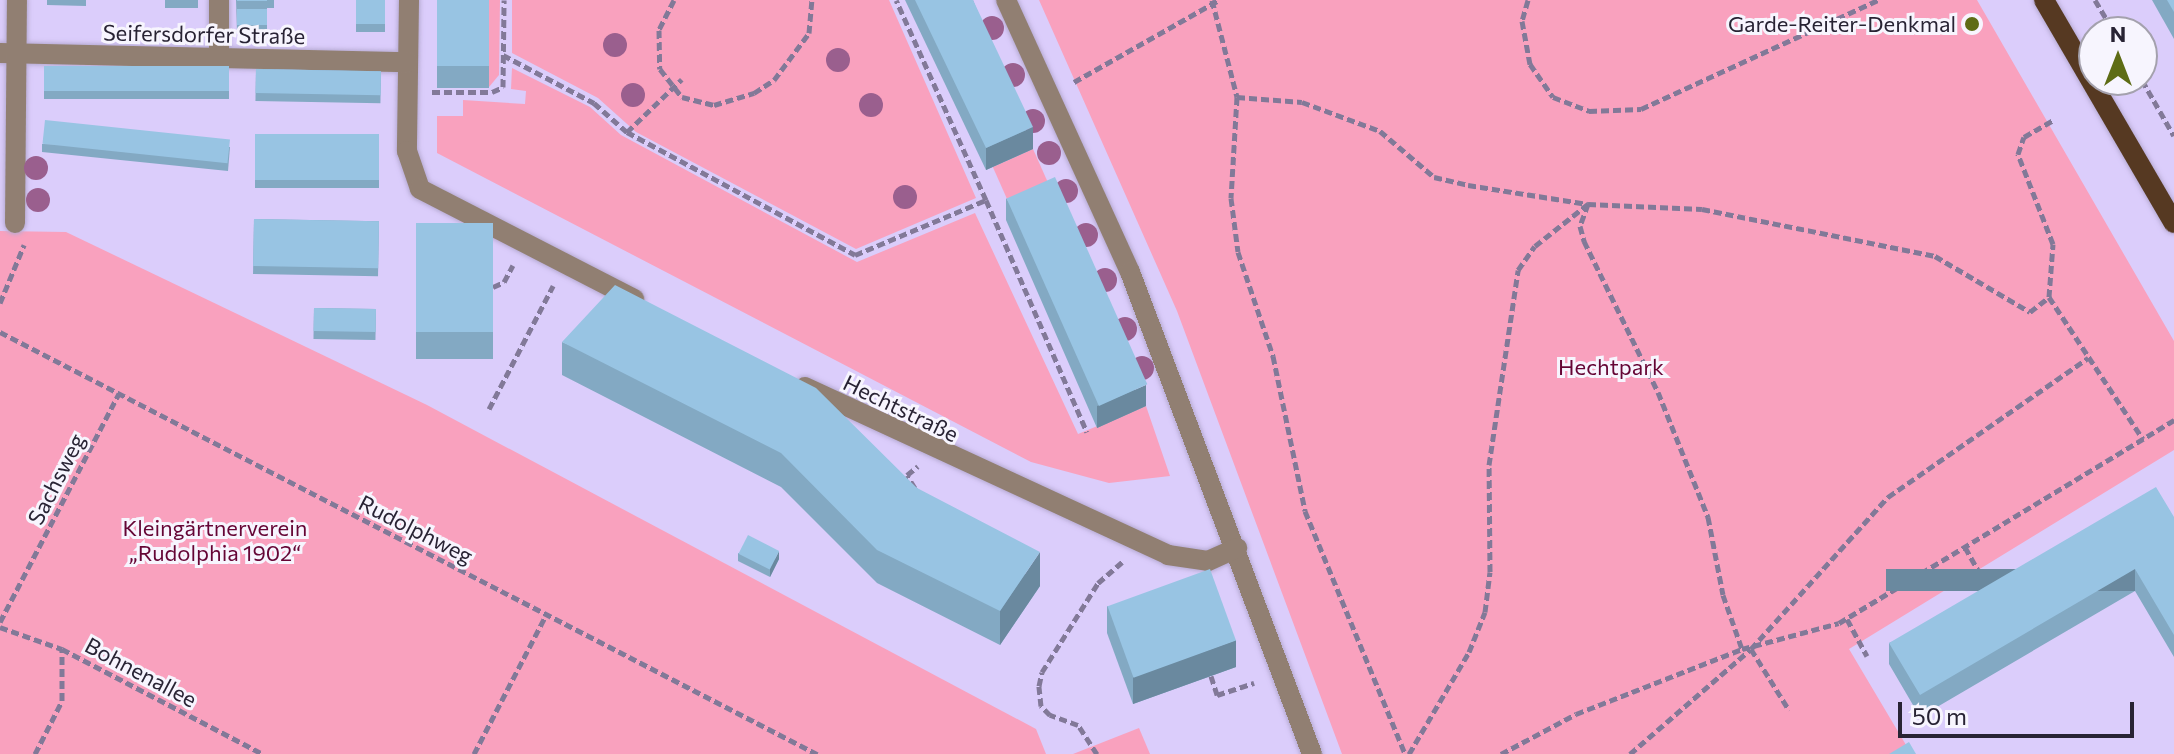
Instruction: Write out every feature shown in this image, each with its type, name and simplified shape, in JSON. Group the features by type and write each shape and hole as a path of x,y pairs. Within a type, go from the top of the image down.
{"main road":[{"path":"2044,0 2174,223"}],"street":[{"path":"17,0 8,53 22,227"},
{"path":"219,0 219,59"},
{"path":"409,0 407,151 420,189 652,308"},
{"path":"1006,0 1130,272 1237,548 1312,754"},
{"name":"Seifersdorfer Straße","path":"8,53 408,62"},
{"name":"Hechtstraße","path":"780,375 936,452 1188,561 1208,561 1237,548"}],"path":[{"path":"407,92 492,92 503,87 504,0"},
{"path":"674,0 656,49 671,89 714,105 754,93 774,80 809,33 812,0"},
{"path":"896,0 1087,432"},
{"path":"1528,0 1522,21 1530,64 1553,97 1589,111 1641,109 1878,0"},
{"path":"1074,82 1215,1 1237,97 1231,198 1238,252 1273,356 1305,511 1407,754"},
{"path":"489,46 503,46"},
{"path":"503,55 594,103 627,132 855,255 986,200"},
{"path":"627,132 682,79"},
{"path":"2151,96 2174,136"},
{"path":"1237,97 1302,102 1380,131 1434,177 1588,204 1702,209 1849,236 1935,256 2030,312 2049,297"},
{"path":"2054,120 2024,137 2018,154 2053,244 2049,297 2143,439"},
{"path":"1588,204 1580,226 1584,241 1658,392 1708,517 1723,595 1742,649"},
{"path":"1407,754 1469,652 1485,612 1490,572 1489,465 1518,270 1535,246 1588,204"},
{"path":"0,303 22,227"},
{"path":"489,409 565,264"},
{"name":"Rudolphweg","path":"0,332 814,753"},
{"path":"1630,754 1751,649 1888,497 2088,358"},
{"name":"Sachsweg","path":"0,624 119,393"},
{"path":"1501,754 1576,714 1742,649 1839,623 2174,420"},
{"path":"923,499 907,475 936,452"},
{"path":"1097,754 1078,725 1050,715 1041,706 1042,672 1098,583 1144,543"},
{"path":"1965,547 1988,588"},
{"path":"474,754 546,615"},
{"path":"1847,619 1867,656"},
{"name":"Bohnenallee","path":"0,624 62,649 263,754"},
{"path":"35,754 62,701 62,649"},
{"path":"1751,649 1789,710"},
{"path":"1211,676 1217,695 1254,683"}],"green space":[{"path":"489,0 500,0 499,75 489,87"},
{"path":"512,0 889,0 976,198 856,249 636,132 598,98 512,53"},
{"name":"Hechtpark","path":"1039,0 1977,0 2174,341 2174,450 1849,649 1909,750 1902,754 1342,754 1177,311"},
{"path":"512,68 590,107 621,135 857,262 975,213 1078,434 1146,406 1170,476 1109,483 1031,462 437,153 437,116 463,116 463,100 525,104 526,91 511,89"},
{"path":"1033,149 1055,199 1015,217 993,167"},
{"name":"Kleingärtnerverein „Rudolphia 1902“","path":"0,231 66,232 427,405 1036,729 1046,754 0,754"},
{"path":"1139,728 1150,754 1073,754"}],"building":[{"path":"356,0 385,0 385,24 356,24"},
{"path":"437,0 489,0 489,66 437,66"},
{"path":"915,0 973,0 1033,127 986,148"},
{"path":"2167,0 2174,0 2174,12"},
{"path":"237,9 267,9 267,25 237,25"},
{"path":"44,66 229,66 229,91 44,91"},
{"path":"256,69 381,71 381,95 256,93"},
{"path":"45,120 230,139 227,163 42,144"},
{"path":"255,134 379,134 379,180 255,180"},
{"path":"1055,177 1147,384 1099,406 1007,199"},
{"path":"254,219 379,221 378,268 253,266"},
{"path":"416,223 493,223 493,332 416,332"},
{"path":"615,285 816,388 917,488 1040,552 1000,611 877,550 781,453 562,342"},
{"path":"314,308 376,309 376,332 314,331"},
{"path":"2156,487 2174,517 2174,635 2135,569 1920,695 1889,643"},
{"path":"748,535 779,551 770,570 738,554"},
{"path":"1210,569 1236,640 1134,678 1108,606"},
{"path":"1909,742 1916,754 1889,754"}],"place":[{"name":"Garde-Reiter-Denkmal","path":"1972,24"}]}
